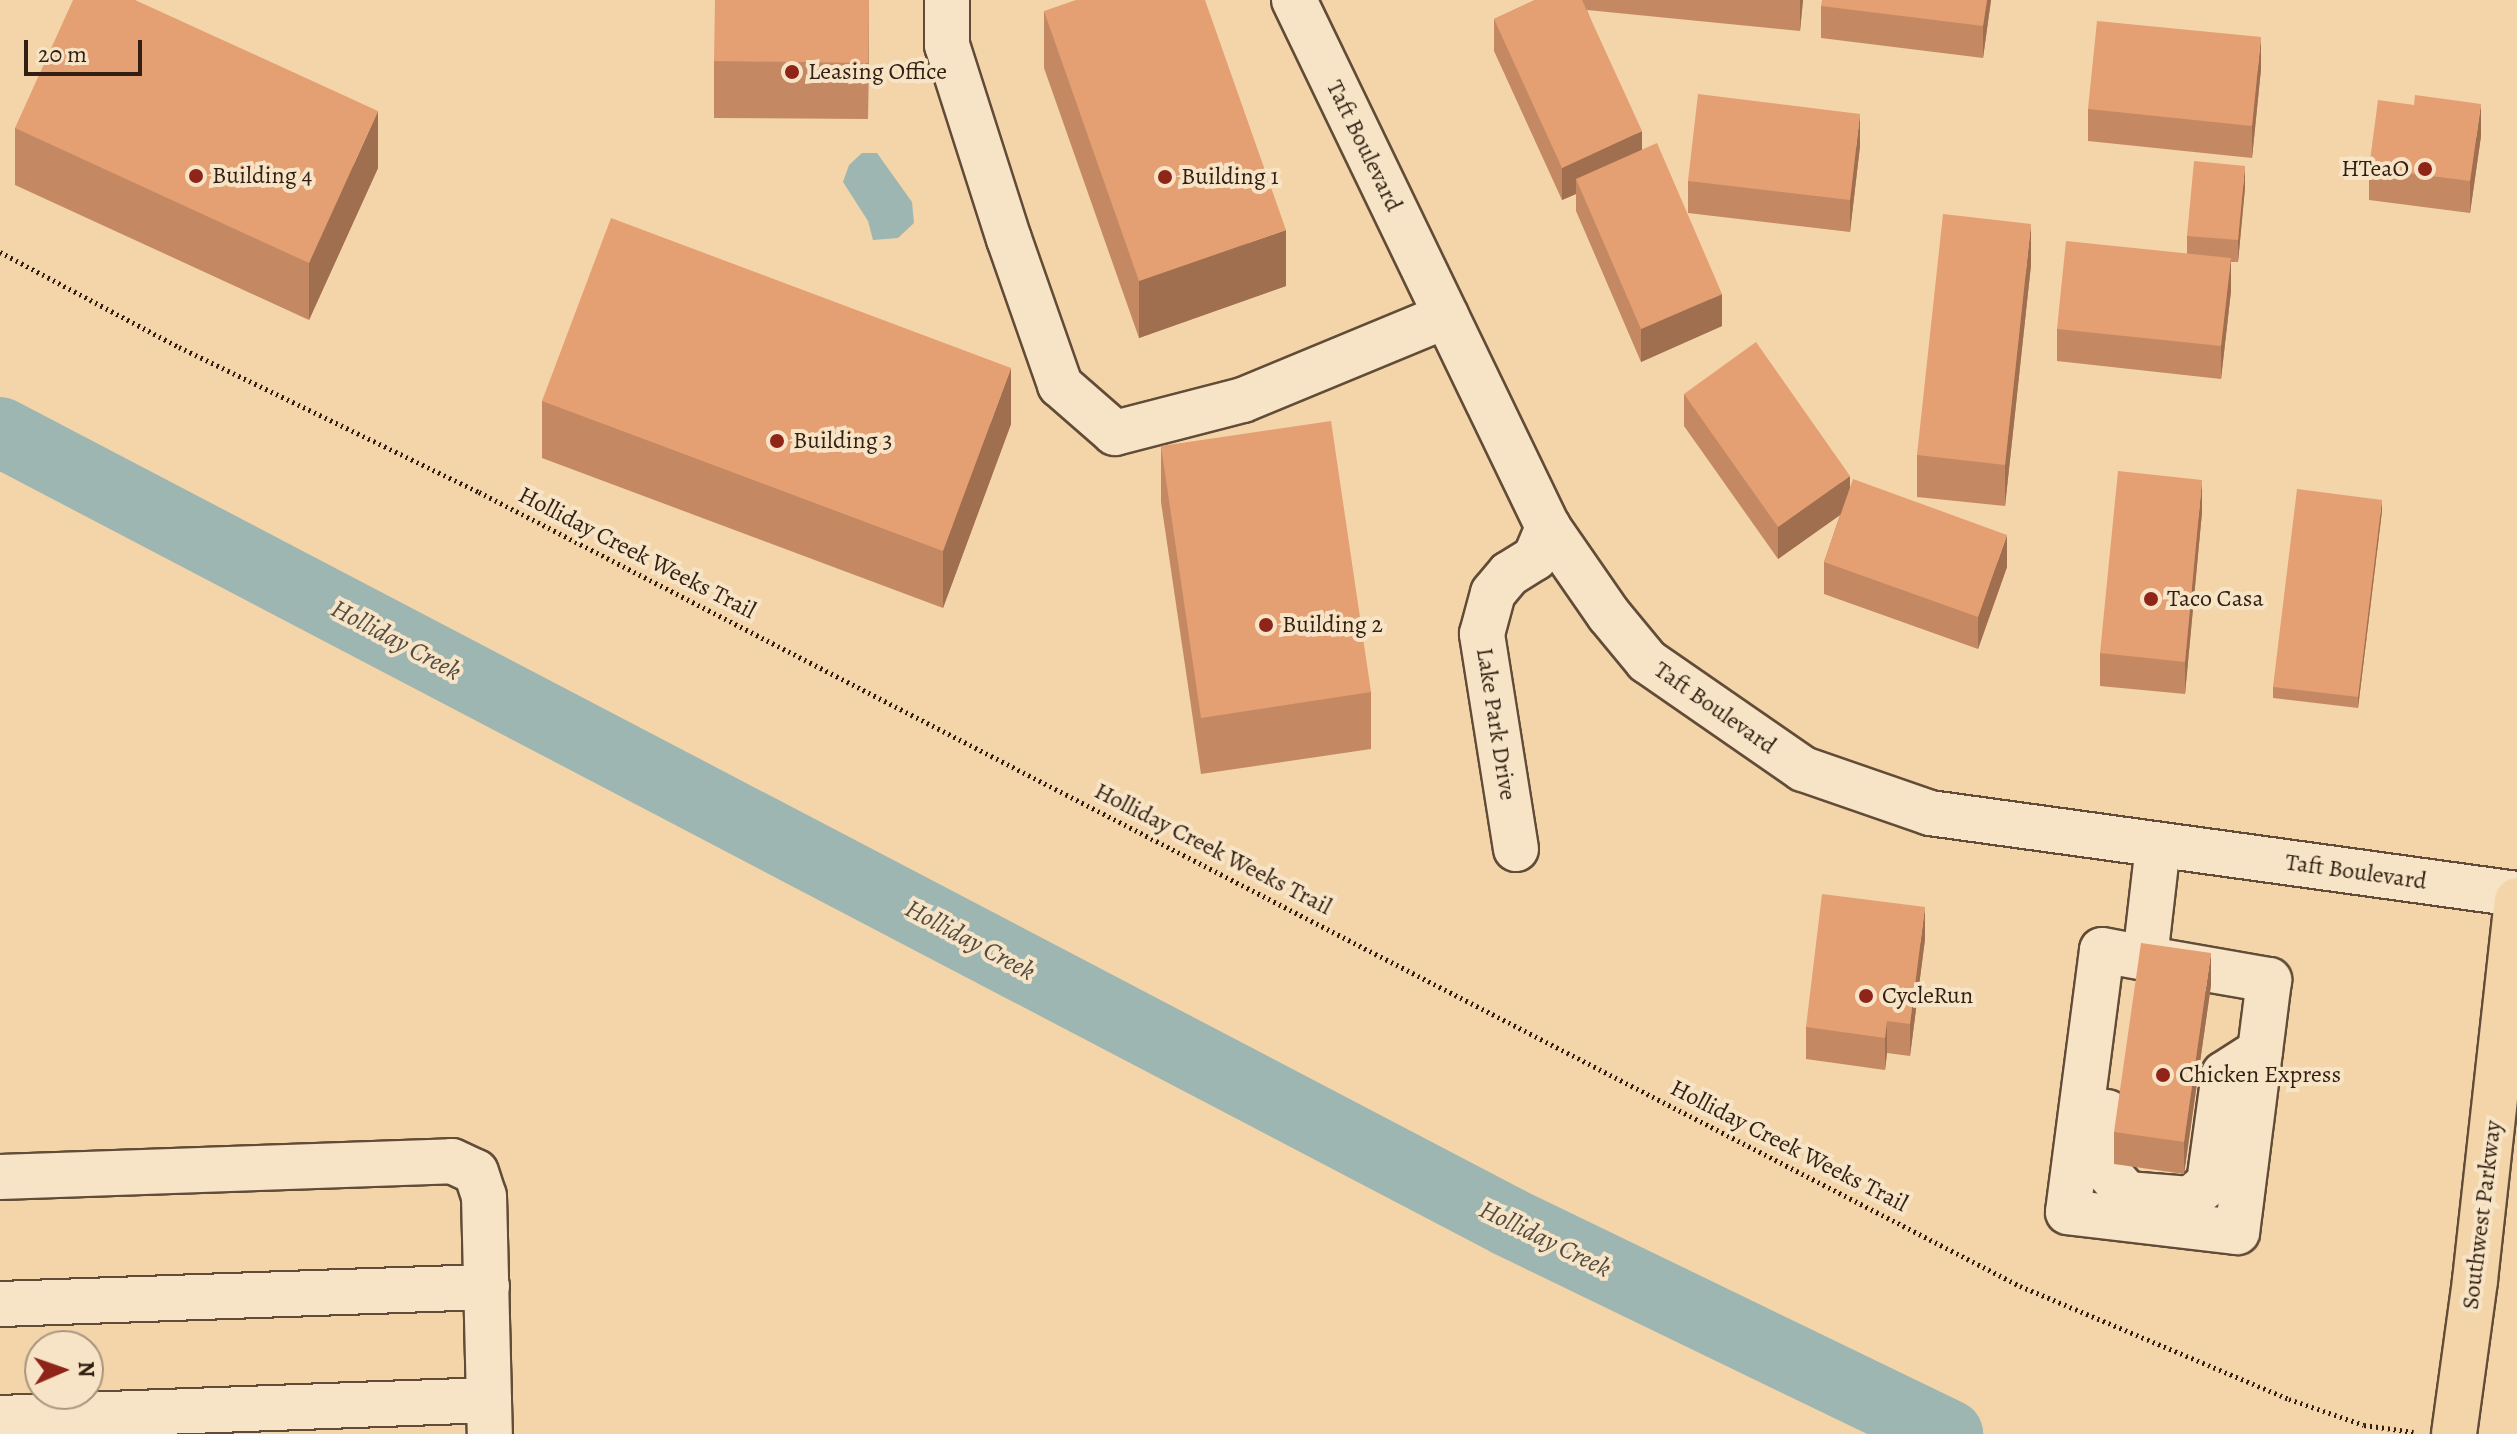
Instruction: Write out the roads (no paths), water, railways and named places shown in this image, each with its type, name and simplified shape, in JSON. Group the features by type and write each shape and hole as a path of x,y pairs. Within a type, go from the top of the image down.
{"main road":[{"name":"Southwest Parkway","path":"2454,1434 2475,1280 2517,900"}],"street":[{"path":"947,0 947,45 1060,385 1115,433 1243,400 1446,316"},
{"name":"Taft Boulevard","path":"1292,1 1548,527 1609,615 1647,661 1803,769 1930,813 2517,894"},
{"name":"Lake Park Drive","path":"1516,849 1482,634 1493,593 1509,574 1535,558 1548,527"},
{"path":"2145,958 2158,845"},
{"path":"2102,950 2145,958 2269,980 2237,1232 2068,1212 2102,950"},
{"path":"0,1177 452,1161 476,1172 484,1196 490,1417 0,1418"},
{"path":"0,1304 487,1287"}],"water":[{"path":"862,153 877,153 912,202 914,223 898,238 873,240 868,221 843,182 849,165"}],"waterway":[{"name":"Holliday Creek","path":"0,432 1509,1222 1948,1434"}],"place":[{"name":"Leasing Office","path":"792,72"},
{"name":"HTeaO","path":"2425,169"},
{"name":"Building 4","path":"196,176"},
{"name":"Building 1","path":"1165,177"},
{"name":"Building 3","path":"777,441"},
{"name":"Taco Casa","path":"2151,599"},
{"name":"Building 2","path":"1266,625"},
{"name":"CycleRun","path":"1866,996"},
{"name":"Chicken Express","path":"2163,1075"}]}
